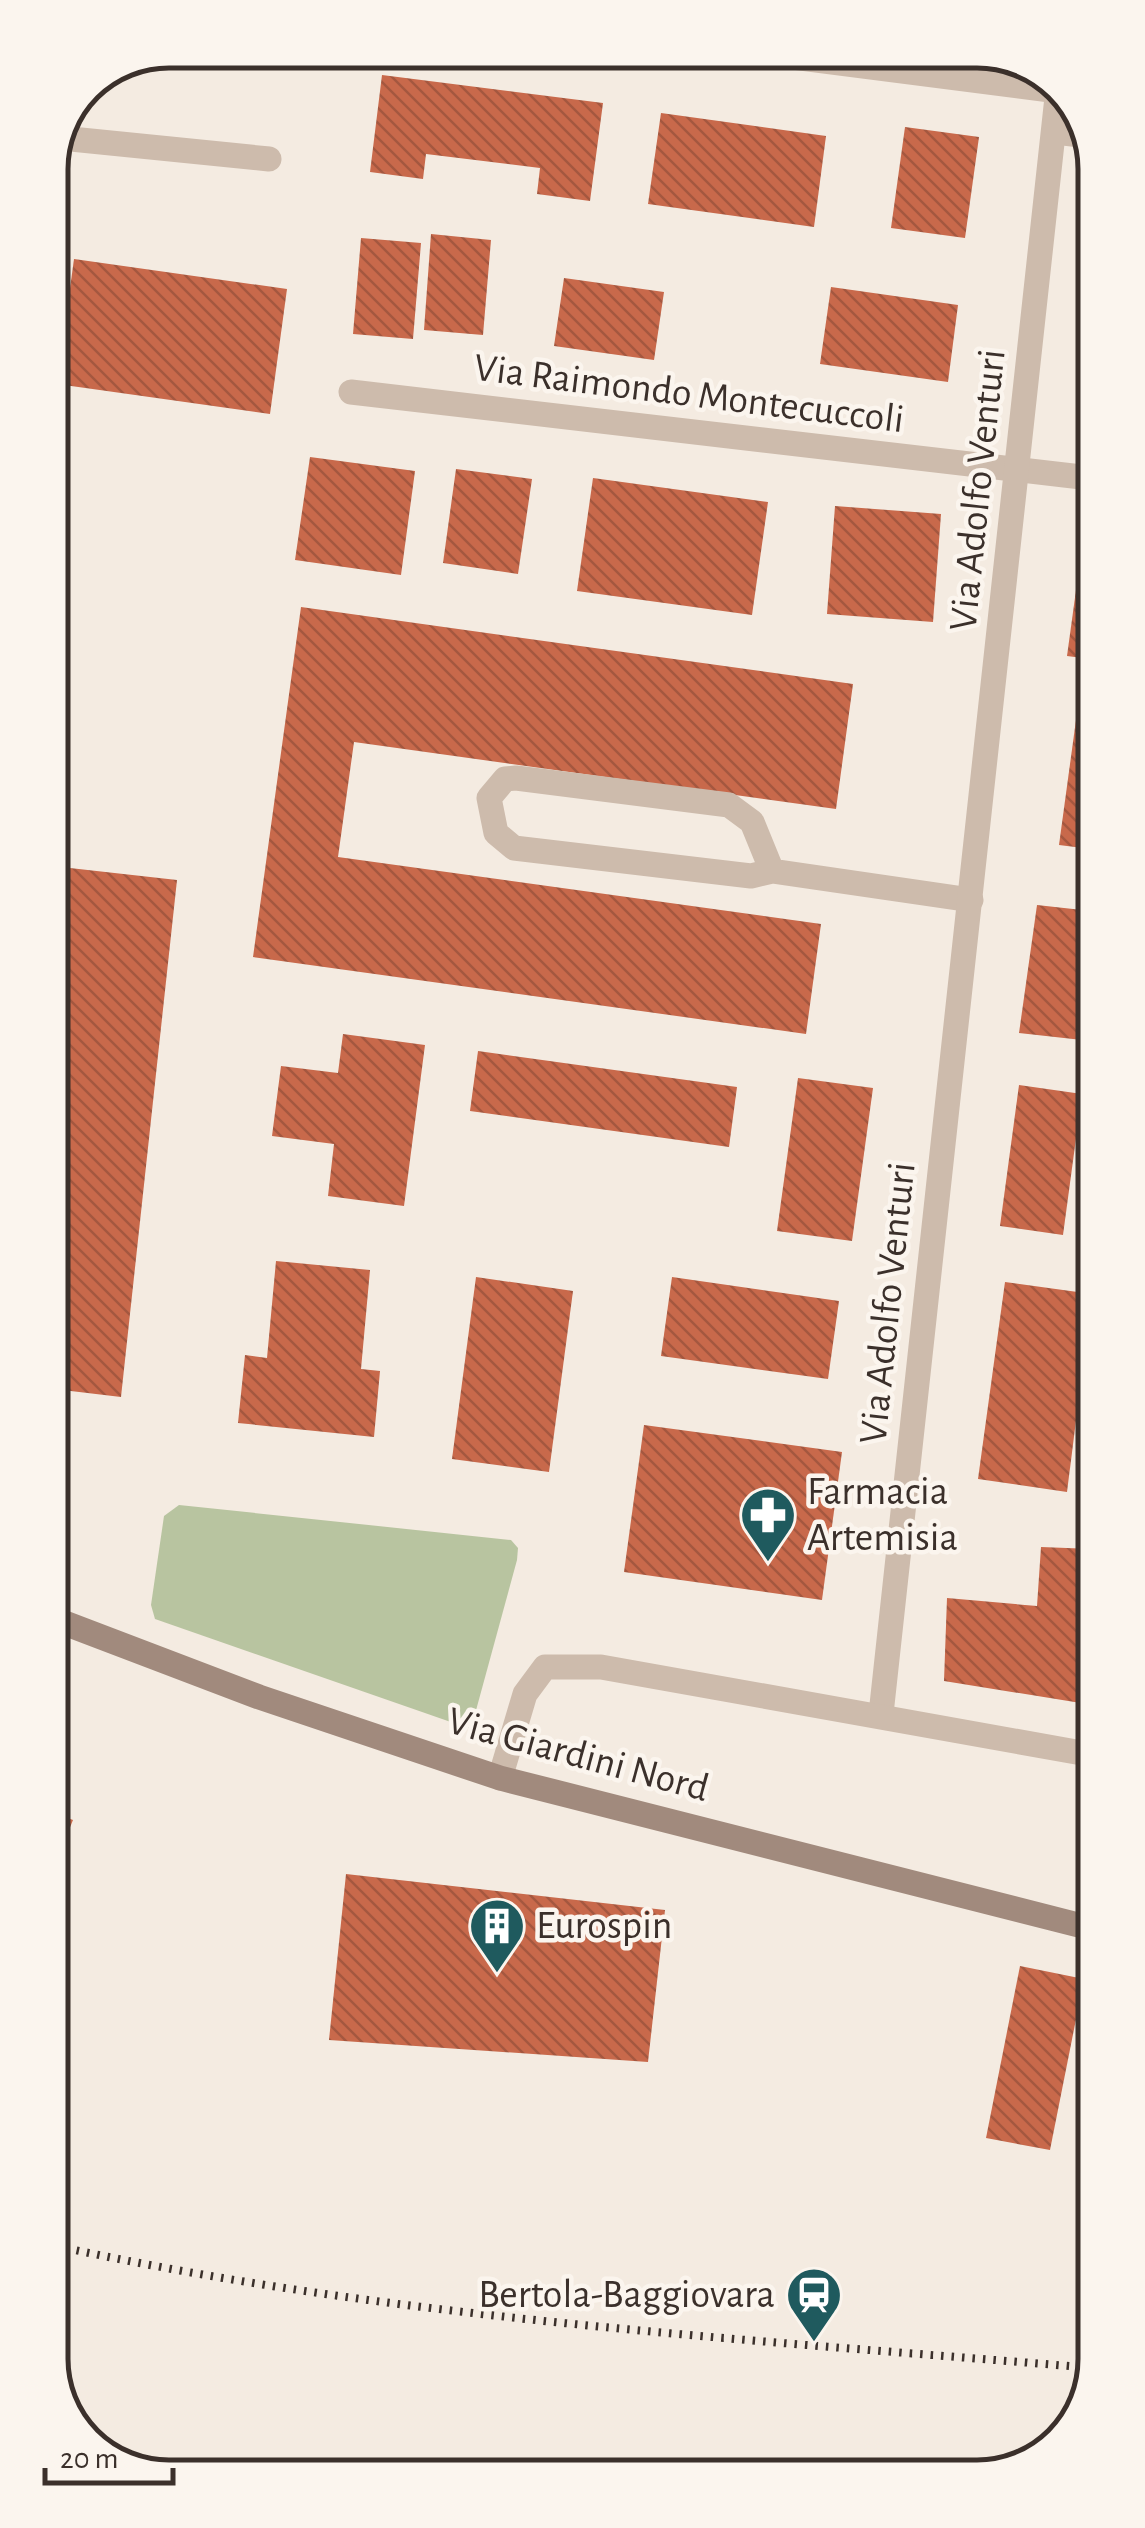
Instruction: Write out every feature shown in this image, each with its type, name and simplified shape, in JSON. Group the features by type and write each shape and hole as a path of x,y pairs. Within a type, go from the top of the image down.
{"main road":[{"name":"Via Giardini Nord","path":"67,1624 259,1698 500,1778 1078,1925"}],"street":[{"path":"882,68 1037,87"},
{"name":"Via Adolfo Venturi","path":"880,1714 1057,108"},
{"path":"1055,132 1071,134"},
{"path":"72,139 270,159"},
{"name":"Via Raimondo Montecuccoli","path":"351,392 1078,477"},
{"path":"772,871 752,822 729,806 516,778 505,779 489,798 496,833 514,848 751,876 772,871 971,900"},
{"path":"500,1778 525,1694 545,1667 602,1667 1078,1752"}],"green space":[{"path":"179,1505 511,1540 518,1548 517,1560 472,1725 468,1728 155,1619 151,1605 164,1516"}],"building":[{"path":"382,75 603,103 590,201 537,194 540,168 426,154 423,179 370,172"},
{"path":"661,113 826,136 814,227 648,204"},
{"path":"905,127 979,137 965,238 891,228"},
{"path":"431,234 491,240 483,335 424,330"},
{"path":"361,238 421,243 413,339 353,334"},
{"path":"74,259 287,289 270,414 68,386 68,304"},
{"path":"564,278 664,292 654,360 554,346"},
{"path":"831,287 958,305 948,382 820,364"},
{"path":"310,457 415,471 401,575 295,560"},
{"path":"456,469 532,479 518,574 443,563"},
{"path":"593,478 768,502 752,615 577,591"},
{"path":"835,506 941,514 933,622 827,614"},
{"path":"1078,576 1078,657 1067,656"},
{"path":"301,607 853,684 836,809 354,742 338,857 821,924 806,1034 253,957"},
{"path":"1076,720 1078,720 1078,847 1059,845"},
{"path":"68,868 177,880 121,1397 67,1391"},
{"path":"1037,905 1078,910 1078,1040 1019,1033"},
{"path":"343,1034 425,1045 404,1206 328,1196 334,1144 272,1136 281,1066 338,1073"},
{"path":"478,1051 737,1087 729,1147 470,1111"},
{"path":"798,1078 873,1088 852,1241 777,1231"},
{"path":"1019,1085 1078,1093 1078,1124 1063,1235 1000,1226"},
{"path":"276,1261 370,1270 361,1369 380,1371 374,1437 238,1423 245,1355 267,1358"},
{"path":"476,1277 573,1291 549,1472 452,1459"},
{"path":"672,1277 839,1301 828,1379 661,1356"},
{"path":"1005,1282 1078,1292 1078,1405 1067,1492 978,1479"},
{"path":"644,1425 842,1452 822,1600 624,1572"},
{"path":"1041,1547 1078,1548 1078,1703 944,1681 947,1598 1037,1606"},
{"name":"Eurospin","path":"346,1874 665,1910 648,2062 329,2040"},
{"path":"1020,1966 1078,1978 1078,2009 1050,2150 986,2138"}],"railway":[{"path":"67,2248 313,2292 442,2309 702,2336 1077,2367"}],"place":[{"name":"Farmacia Artemisia","path":"768,1564"},
{"name":"Eurospin","path":"497,1975"},
{"name":"Bertola-Baggiovara","path":"814,2344"}]}
